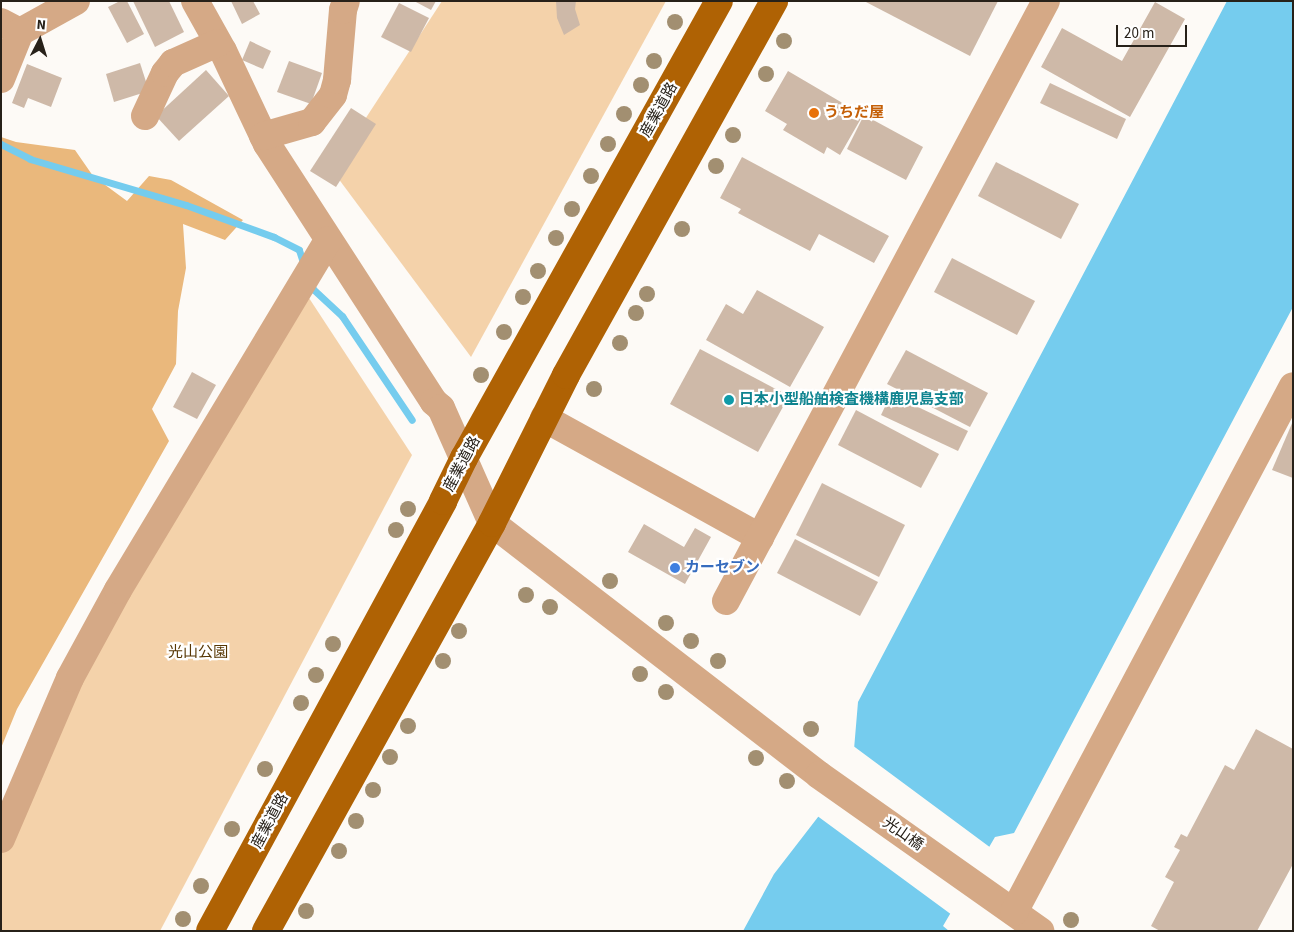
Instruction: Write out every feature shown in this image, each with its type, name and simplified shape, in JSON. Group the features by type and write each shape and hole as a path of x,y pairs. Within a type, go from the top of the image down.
{"main road":[{"name":"産業道路","path":"210,931 439,509 464,458 719,1"},
{"path":"266,931 492,523 544,418 774,1"}],"street":[{"path":"1,79 10,27 76,1"},
{"path":"195,1 218,43 263,136 317,260 434,402 441,408 492,523"},
{"path":"263,136 312,122 333,95 337,80 343,10 346,1"},
{"path":"726,601 1046,1"},
{"path":"145,116 165,73 173,63 218,43"},
{"path":"1,839 70,678 108,608 317,260"},
{"path":"1014,912 1293,386"},
{"path":"544,418 760,537"},
{"name":"光山橋","path":"492,523 819,775 1040,931"}],"green space":[{"path":"442,1 666,1 471,357 332,170"},
{"name":"光山公園","path":"309,298 412,455 160,931 1,931 1,837 115,602"}],"shaded area":[{"path":"1,137 16,142 75,150 93,176 127,201 149,176 171,180 243,220 225,240 183,224 186,268 178,311 176,364 152,409 169,441 17,709 1,748"}],"water":[{"path":"1227,1 1293,1 1293,307 1014,833 995,837 943,926 949,931 743,931 774,874 852,773 858,702"}],"pier":[{"path":"852,745 991,848 952,915 816,815 850,772"}],"building":[{"path":"120,1 127,1 144,34 127,43 108,7"},
{"path":"133,1 169,1 184,32 155,47"},
{"path":"231,1 253,1 260,14 242,24"},
{"path":"414,1 436,1 431,10"},
{"path":"556,1 576,1 575,9 580,25 564,35 557,18"},
{"path":"864,1 998,1 970,56"},
{"path":"1155,2 1185,19 1130,117 1041,67 1062,28 1122,61"},
{"path":"399,3 429,18 411,52 381,37"},
{"path":"250,41 271,51 263,69 242,60"},
{"path":"289,61 322,73 311,104 277,92"},
{"path":"140,63 149,91 114,102 106,74"},
{"path":"27,64 62,78 51,107 28,98 24,108 12,103"},
{"path":"206,70 229,96 179,141 156,116"},
{"name":"うちだ屋","path":"788,71 863,115 840,155 827,147 824,154 783,130 787,124 765,111"},
{"path":"1050,83 1126,119 1117,139 1040,103"},
{"path":"351,108 376,124 336,187 310,171"},
{"path":"864,115 923,147 906,180 847,149"},
{"path":"742,157 889,236 874,263 819,234 810,251 738,213 741,209 720,198"},
{"path":"996,162 1079,204 1061,239 978,196"},
{"path":"952,258 1035,301 1017,335 934,292"},
{"path":"757,290 824,327 790,387 706,340 726,304 743,314"},
{"name":"日本小型船舶検査機構鹿児島支部","path":"700,349 789,396 758,452 670,404"},
{"path":"906,350 988,393 970,427 887,384"},
{"path":"192,372 216,385 197,419 173,407"},
{"path":"891,394 968,431 958,451 881,415"},
{"path":"856,410 939,454 921,488 838,445"},
{"path":"1293,421 1293,478 1272,470"},
{"path":"822,483 905,525 879,577 796,535"},
{"name":"カーセブン","path":"644,524 684,547 695,528 711,537 685,584 628,552"},
{"path":"795,539 878,582 860,616 777,573"},
{"path":"1256,729 1293,749 1293,864 1257,931 1160,931 1151,926 1174,882 1165,877 1180,850 1174,847 1181,834 1187,837 1225,765 1234,770"}],"waterway":[{"path":"1,144 30,159 186,205 274,237 299,250 304,265"},
{"path":"310,282 313,289 342,316 412,420"}],"place":[{"name":"うちだ屋","path":"814,113"},
{"name":"日本小型船舶検査機構鹿児島支部","path":"729,400"},
{"name":"カーセブン","path":"675,568"}]}
